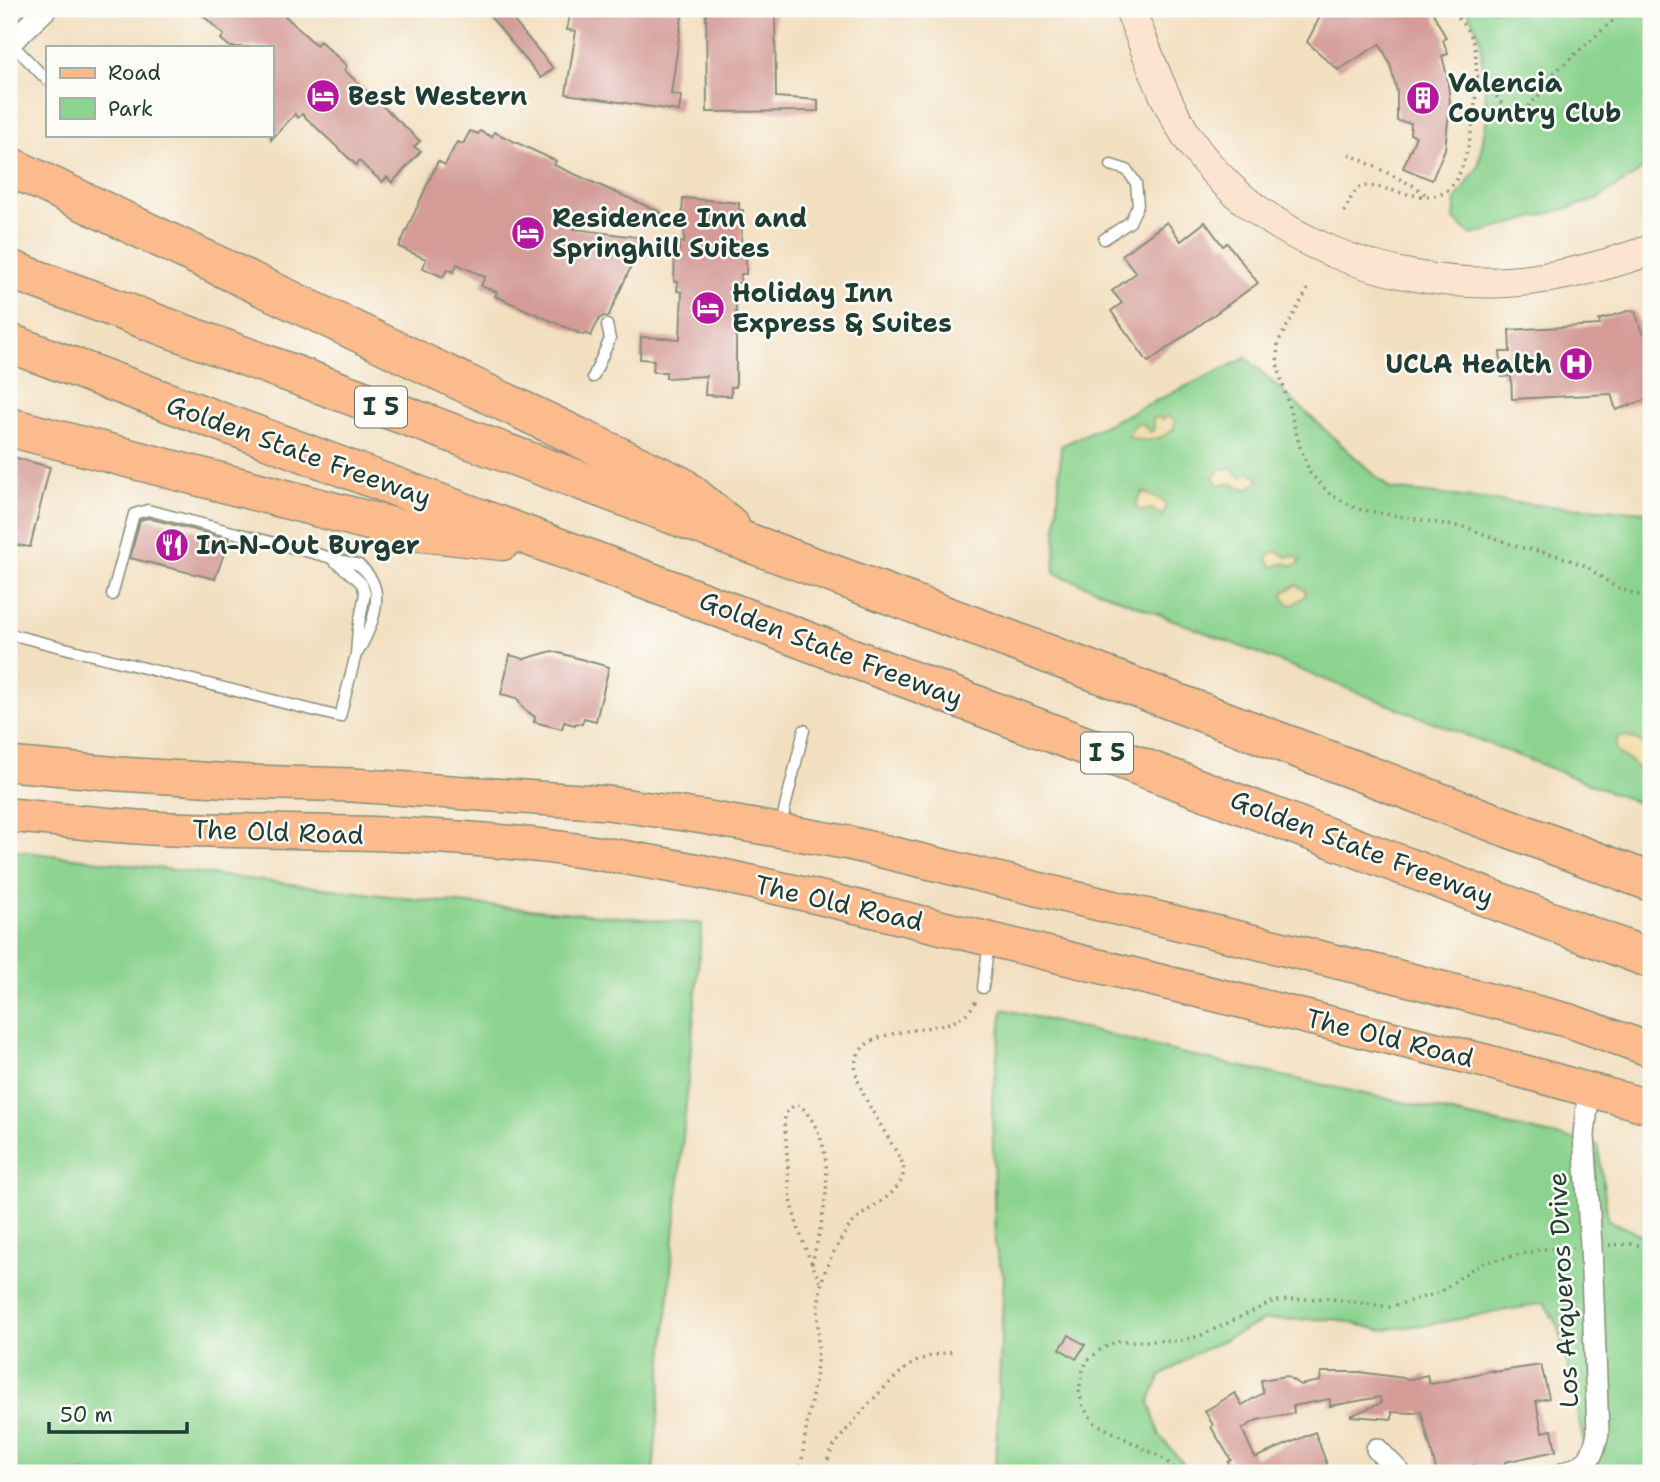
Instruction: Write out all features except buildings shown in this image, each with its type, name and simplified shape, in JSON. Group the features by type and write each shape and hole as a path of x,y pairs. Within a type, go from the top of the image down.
{"highway":[{"name":"I 5","path":"9,166 681,486 753,545"},
{"name":"I 5","path":"9,269 1651,882"},
{"name":"Golden State Freeway","path":"9,343 1651,959"},
{"name":"I 5","path":"9,427 404,530 563,549"}],"main road":[{"name":"The Old Road","path":"9,764 145,775 365,786 608,803 849,843 1501,1002 1570,1021 1651,1050"},
{"name":"The Old Road","path":"9,815 171,829 484,840 553,848 755,882 1589,1088 1651,1107"}],"street":[{"path":"10,43 46,9"},
{"path":"1130,9 1178,120 1195,148 1243,199 1277,223 1311,242 1358,261 1403,274 1460,281 1505,282 1556,277 1604,266 1651,250"},
{"name":"Los Arqueros Drive","path":"1564,1473 1582,1467 1587,1462 1593,1454 1598,1433 1584,1135 1589,1088"},
{"path":"1377,1448 1400,1473"}],"lane":[{"path":"10,43 46,79"},
{"path":"1104,239 1130,222 1138,205 1136,183 1127,170 1111,165"},
{"path":"593,377 610,339 607,325"},
{"path":"9,634 340,717 356,654 369,633 376,598 375,586 359,565 148,510 134,514 112,595"},
{"path":"779,831 804,730"},
{"path":"983,988 990,939"}],"path":[{"path":"1344,212 1358,188 1367,184 1412,196 1443,194 1460,173 1470,142 1478,76 1474,41 1451,9"},
{"path":"1478,76 1487,83 1498,102 1509,111 1523,112 1544,90 1554,73 1626,9"},
{"path":"1349,154 1425,194"},
{"path":"1308,289 1278,342 1277,363 1300,447 1310,473 1330,494 1357,509 1468,528 1518,548 1556,555 1586,566 1615,587 1651,599"},
{"path":"801,1473 816,1371 821,1284 826,1269 853,1222 863,1212 897,1190 905,1174 904,1164 859,1083 856,1067 858,1055 865,1045 887,1035 957,1020 973,1006 983,988"},
{"path":"812,1264 828,1191 826,1161 812,1119 800,1105 794,1105 786,1113 784,1122 792,1203 812,1264 821,1284"},
{"path":"1178,1473 1164,1459 1095,1423 1083,1407 1079,1390 1082,1373 1087,1361 1100,1350 1117,1342 1177,1341 1200,1336 1274,1301 1326,1298 1389,1307 1438,1293 1472,1269 1513,1254 1543,1249 1633,1244 1651,1248"},
{"path":"822,1473 841,1436 896,1377 910,1365 926,1357 954,1351"}],"green space":[{"name":"Valencia Country Club","path":"1467,9 1651,9 1651,161 1638,173 1596,200 1472,235 1454,220 1456,199 1478,167 1487,117 1480,37"},
{"path":"1246,358 1390,489 1546,506 1651,512 1651,808 1054,573 1061,446"},
{"path":"9,850 422,900 702,924 653,1473 9,1473"},
{"path":"1003,1009 1201,1058 1598,1145 1608,1220 1651,1238 1651,1473 1599,1473 1583,1439 1559,1328 1544,1303 1432,1324 1380,1330 1335,1319 1265,1320 1193,1355 1160,1377 1149,1402 1160,1436 1191,1473 995,1473 1004,1277 995,1246 992,1097"}],"sand":[{"path":"1168,416 1175,420 1174,429 1163,436 1146,440 1128,436 1135,424 1143,424 1150,432 1154,430 1153,419"},
{"path":"1226,468 1232,469 1241,477 1249,472 1258,477 1258,482 1247,489 1232,484 1218,484 1213,477"},
{"path":"1143,492 1166,504 1163,516 1152,509 1142,511 1137,508 1136,503"},
{"path":"1275,551 1287,557 1294,556 1301,561 1295,566 1284,563 1273,567 1267,560"},
{"path":"1297,585 1306,592 1305,596 1293,605 1287,603 1284,592"},
{"path":"1621,736 1651,748 1651,782 1630,761 1615,751 1617,739"}],"place":[{"name":"Best Western","path":"323,96"},
{"name":"Valencia Country Club","path":"1423,98"},
{"name":"Residence Inn and Springhill Suites","path":"528,233"},
{"name":"Holiday Inn Express & Suites","path":"708,308"},
{"name":"UCLA Health","path":"1576,364"},
{"name":"In-N-Out Burger","path":"172,545"}]}
